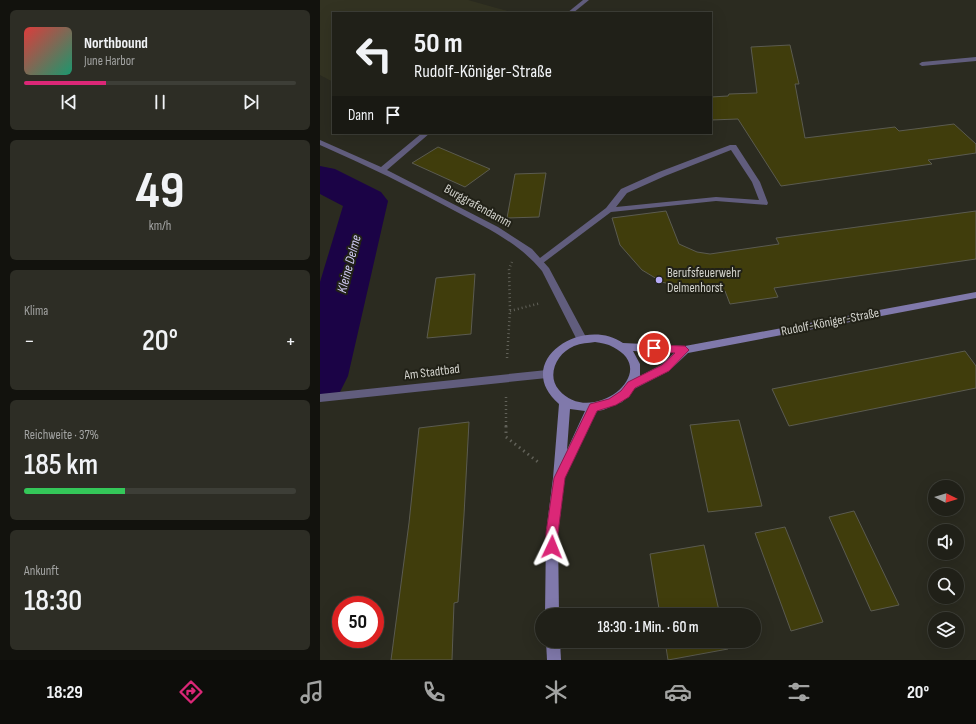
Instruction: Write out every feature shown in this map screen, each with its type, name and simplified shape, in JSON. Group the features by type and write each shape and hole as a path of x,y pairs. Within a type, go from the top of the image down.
{"main road":[{"name":"Rudolf-Königer-Straße","path":"548,374 552,359 556,354 569,344 582,339 595,338 608,340 624,347 685,350 976,295"},
{"path":"548,374 549,386 555,394 565,402 578,406 593,407 612,402 625,394 632,385 636,374 634,361 624,347"},
{"path":"632,385 665,368 685,350"},
{"path":"552,608 552,533 559,478 565,402"},
{"path":"559,478 593,407"},
{"path":"553,648 554,660"}],"street":[{"path":"571,12 586,0"},
{"path":"922,64 976,60"},
{"path":"382,170 425,134"},
{"name":"Burggrafendamm","path":"320,142 382,170 491,226 540,261 582,339"},
{"path":"540,261 609,210 624,191 662,174 733,146 756,182 764,203 716,199 609,210"},
{"name":"Am Stadtbad","path":"320,398 352,396 504,377 548,374"}],"path":[{"path":"510,311 560,297"}],"shaded area":[{"path":"320,0 468,0 510,12 332,12 332,81 320,75"}],"building":[{"path":"790,45 799,84 795,84 805,138 895,127 899,131 954,124 976,144 976,153 928,160 932,164 781,186 738,119 712,120 712,97 728,96 729,94 757,93 751,47"},
{"path":"438,147 490,169 465,187 412,163"},
{"path":"546,173 539,217 507,218 515,174"},
{"path":"666,211 679,244 697,252 710,254 779,244 776,238 976,211 976,259 774,288 778,297 730,304 725,291 692,290 662,282 642,270 620,245 612,218"},
{"path":"475,274 471,334 427,338 436,278"},
{"path":"965,351 976,366 976,388 789,426 772,389"},
{"path":"739,420 762,506 708,512 690,425"},
{"path":"469,422 458,602 454,603 452,660 391,660 409,523 419,428"},
{"path":"854,511 899,605 871,611 829,517"},
{"path":"785,527 823,622 791,631 755,533"},
{"path":"704,545 718,608 659,608 650,554"},
{"path":"666,648 728,649 668,660"}],"waterway":[{"name":"Kleine Delme","path":"320,178 366,201 320,376"}],"place":[{"name":"Berufsfeuerwehr Delmenhorst","path":"659,280"}],"route":[{"path":"552,547 552,533 559,478 593,407 612,402 625,394 632,385 665,368 685,350 654,348"}]}
